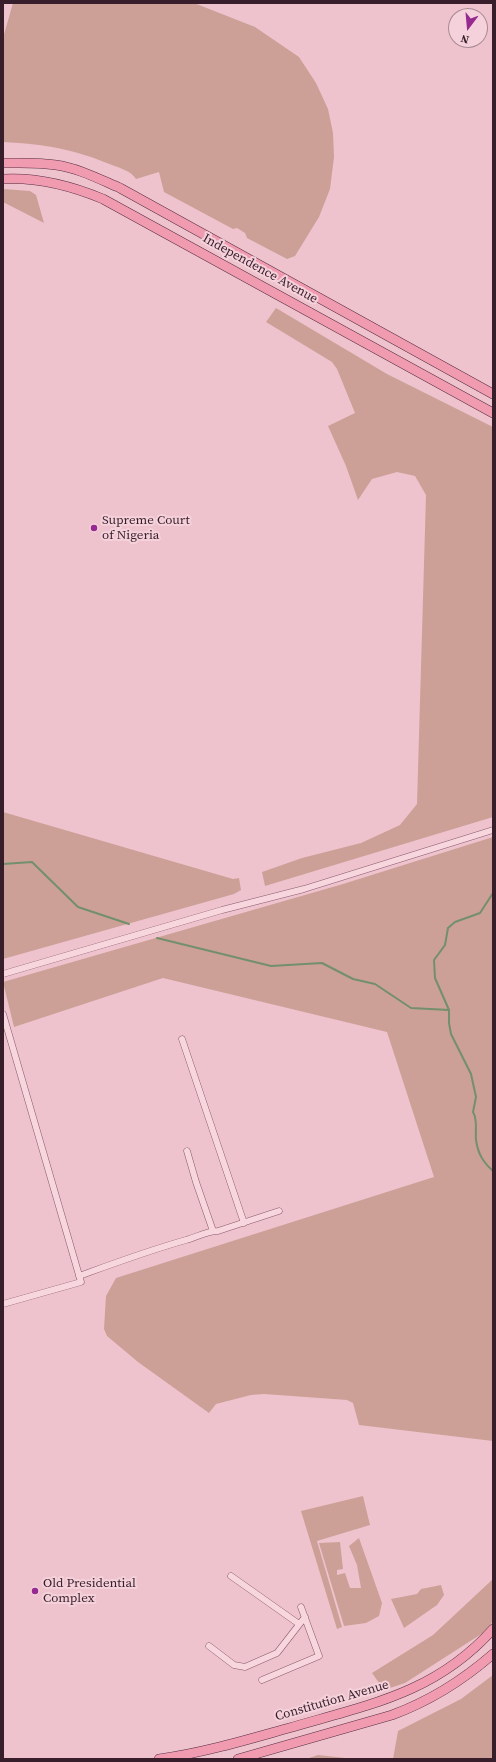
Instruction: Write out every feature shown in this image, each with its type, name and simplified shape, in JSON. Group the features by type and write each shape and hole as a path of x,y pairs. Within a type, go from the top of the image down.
{"main road":[{"name":"Independence Avenue","path":"3,163 62,166 89,174 120,188 493,394"},
{"name":"Independence Avenue","path":"3,179 44,182 79,189 103,199 493,414"},
{"name":"Constitution Avenue","path":"159,1759 244,1741 376,1703 404,1693 425,1683 461,1660 479,1645 493,1629"},
{"path":"238,1759 392,1715 416,1706 454,1685 493,1654"}],"street":[{"path":"3,974 222,910 304,889 493,830"},
{"path":"3,1014 80,1282 3,1304"},
{"path":"182,1039 244,1223"},
{"path":"187,1151 213,1231"},
{"path":"79,1276 162,1246 244,1223 279,1211"},
{"path":"231,1576 299,1624"},
{"path":"262,1680 319,1656 301,1607"},
{"path":"209,1646 234,1665 245,1667 277,1653 304,1617"}],"shaded area":[{"path":"13,3 194,3 255,27 299,57 316,83 328,109 333,133 334,157 330,189 319,217 295,256 287,259 247,238 245,233 237,228 233,229 164,192 159,172 136,179 134,176 122,169 71,151 32,144 3,142 3,38"},
{"path":"3,189 30,191 36,195 44,223 3,202"},
{"path":"276,308 387,374 493,427 493,817 265,886 262,872 302,858 361,843 400,825 417,804 426,495 415,476 397,472 372,479 358,500 346,466 328,426 355,413 337,369 332,362 266,322"},
{"path":"3,812 233,879 239,878 241,890 234,894 3,959"},
{"path":"493,837 493,1441 359,1425 353,1403 347,1400 264,1394 251,1395 216,1404 209,1413 138,1362 107,1336 104,1329 106,1296 116,1278 434,1177 387,1032 163,978 14,1027 3,982 343,884"},
{"path":"363,1496 370,1525 317,1541 342,1627 337,1629 301,1511"},
{"path":"359,1538 382,1603 379,1616 366,1623 344,1626 319,1543 340,1542 343,1569 337,1570 337,1575 345,1573 350,1588 361,1588 357,1565 349,1546"},
{"path":"493,1579 493,1621 486,1631 405,1683 384,1690 372,1673 433,1635"},
{"path":"441,1585 444,1595 437,1605 404,1628 391,1599 417,1594 421,1589"},
{"path":"493,1675 493,1759 393,1759 398,1731 461,1699"},
{"path":"318,1755 354,1759 306,1759"}],"waterway":[{"path":"3,864 32,862 78,907 129,924"},
{"path":"493,893 480,913 455,922 448,928 445,945 434,960 435,978 449,1010 451,1034 471,1074 476,1097 473,1112 475,1115 476,1140 478,1149 486,1164 493,1171"},
{"path":"157,938 271,966 322,963 353,979 375,984 411,1008 449,1010"}],"place":[{"name":"Supreme Court of Nigeria","path":"94,528"},
{"name":"Old Presidential Complex","path":"35,1591"}]}
